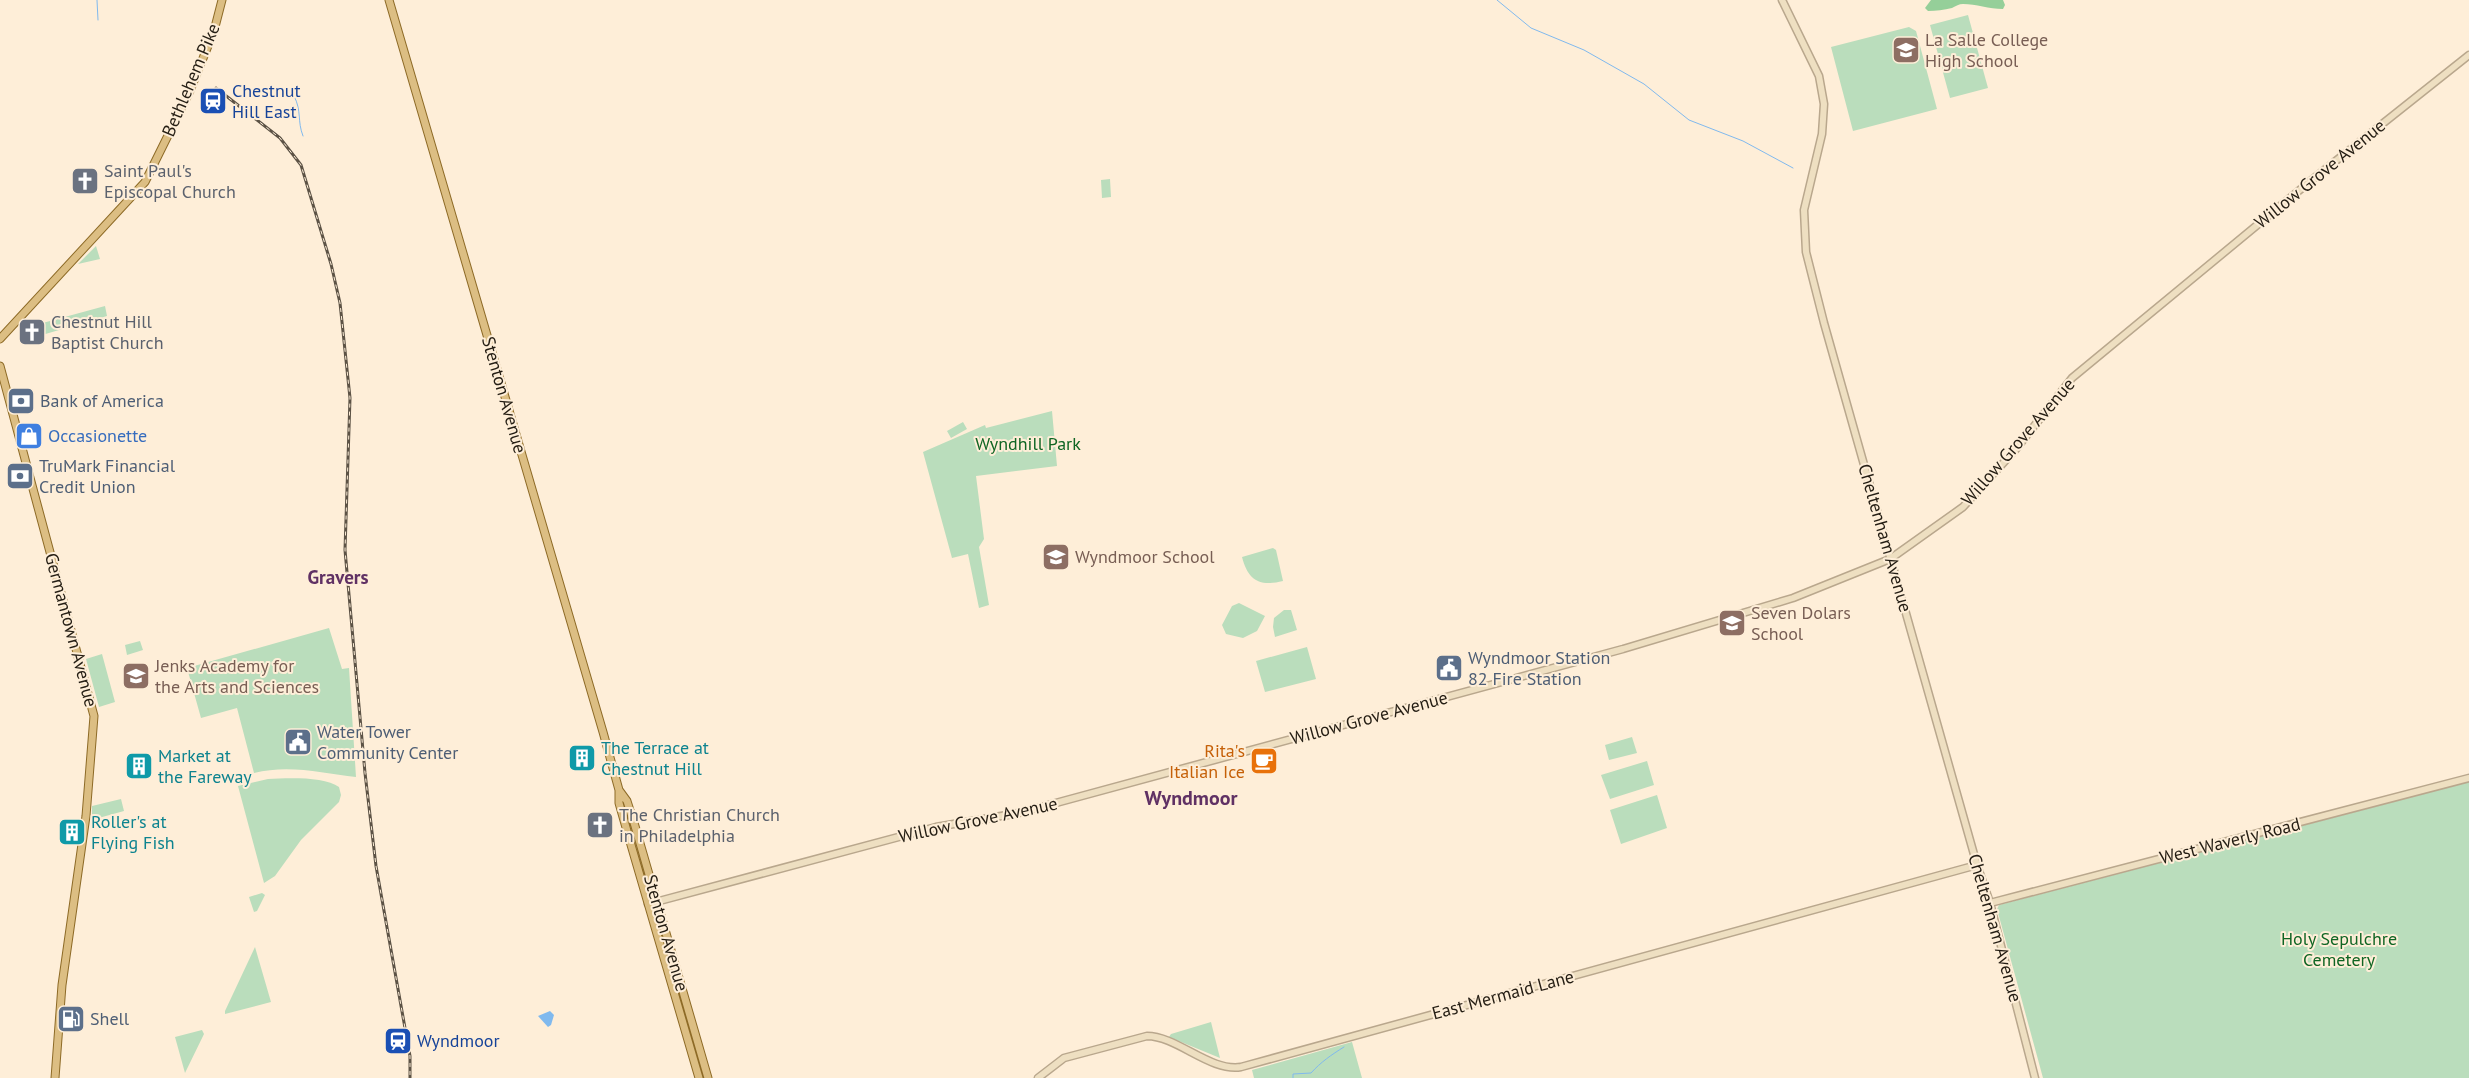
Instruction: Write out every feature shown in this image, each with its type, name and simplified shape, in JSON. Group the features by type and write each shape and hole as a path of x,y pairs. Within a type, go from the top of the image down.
{"main road":[{"name":"Bethlehem Pike","path":"0,339 145,182 189,93 214,31 222,0"},
{"name":"Stenton Avenue","path":"389,0 619,790 620,803 648,904 699,1078"},
{"name":"Germantown Avenue","path":"0,366 94,716 86,816 62,985 54,1078"},
{"name":"Stenton Avenue","path":"619,790 626,801 708,1078"}],"street":[{"name":"Cheltenham Avenue","path":"1782,0 1819,76 1824,104 1822,134 1804,210 1806,252 1890,560 1977,866 1990,903 2032,1077"},
{"name":"Willow Grove Avenue","path":"648,904 936,827 1019,814 1621,649 1793,598 1890,560 1963,507 2016,449 2072,378 2313,179 2469,55"},
{"name":"West Waverly Road","path":"1990,903 2469,778"},
{"name":"East Mermaid Lane","path":"1038,1078 1064,1058 1146,1036 1160,1038 1222,1065 1238,1067 1977,866"}],"green space":[{"path":"1931,0 2003,0 2005,5 2003,9 1962,4 1949,9 1928,11 1925,8"},
{"path":"1968,15 1988,88 1950,98 1930,25"},
{"path":"1909,27 1916,31 1937,109 1853,131 1831,47"},
{"path":"1110,179 1111,197 1102,198 1101,180"},
{"path":"96,246 100,259 78,264"},
{"path":"105,306 107,316 42,335 39,324"},
{"name":"Wyndhill Park","path":"1052,411 1057,466 976,476 984,539 979,547 989,605 979,608 968,554 952,558 923,452 985,425 986,428"},
{"path":"963,422 967,429 951,438 947,431"},
{"path":"1273,548 1276,550 1283,581 1267,583 1256,580 1244,565 1242,557"},
{"path":"1239,603 1265,616 1257,631 1243,638 1226,634 1222,625 1232,606"},
{"path":"1284,610 1291,610 1297,630 1275,637 1274,618"},
{"path":"329,628 342,669 349,668 356,777 293,769 267,770 254,773 237,708 201,718 187,668"},
{"path":"140,641 143,650 127,655 125,645"},
{"path":"1307,647 1316,679 1265,692 1256,661"},
{"path":"102,654 115,702 99,707 86,659"},
{"path":"1632,737 1637,753 1609,760 1605,745"},
{"path":"1647,761 1654,785 1610,799 1601,775"},
{"path":"305,778 325,781 339,787 341,795 339,802 301,840 275,876 264,883 238,786 268,779"},
{"name":"Holy Sepulchre Cemetery","path":"2469,782 2469,1078 2043,1078 1997,909 1999,905"},
{"path":"1657,795 1667,828 1621,844 1610,810"},
{"path":"121,799 124,811 95,819 92,818 92,806"},
{"path":"262,893 265,895 257,911 254,912 249,897"},
{"path":"255,947 271,1002 225,1014 225,1011"},
{"path":"1211,1022 1220,1058 1169,1037 1171,1034"},
{"path":"202,1030 204,1034 185,1073 175,1037"},
{"path":"1352,1042 1362,1078 1254,1078 1252,1070"}],"water":[{"path":"550,1011 554,1015 551,1025 548,1027 538,1016"}],"waterway":[{"path":"97,0 98,20"},
{"path":"1497,0 1531,28 1584,50 1644,84 1689,120 1743,141 1793,168"},
{"path":"294,96 298,106 303,136"},
{"path":"1293,1078 1293,1074 1311,1073 1326,1059 1344,1047"}],"railway":[{"path":"216,88 280,138 301,165 331,264 340,303 350,398 345,550 365,773 376,866 410,1056 410,1078"}],"place":[{"name":"La Salle College High School","path":"1906,50"},
{"name":"Chestnut Hill East","path":"213,101"},
{"name":"Saint Paul's Episcopal Church","path":"85,181"},
{"name":"Chestnut Hill Baptist Church","path":"32,332"},
{"name":"Bank of America","path":"21,401"},
{"name":"Occasionette","path":"29,436"},
{"name":"TruMark Financial Credit Union","path":"20,476"},
{"name":"Wyndmoor School","path":"1056,557"},
{"name":"Seven Dolars School","path":"1732,623"},
{"name":"Wyndmoor Station 82 Fire Station","path":"1449,668"},
{"name":"Jenks Academy for the Arts and Sciences","path":"136,676"},
{"name":"Water Tower Community Center","path":"298,742"},
{"name":"The Terrace at Chestnut Hill","path":"582,758"},
{"name":"Rita's Italian Ice","path":"1264,761"},
{"name":"Market at the Fareway","path":"139,766"},
{"name":"The Christian Church in Philadelphia","path":"600,825"},
{"name":"Roller's at Flying Fish","path":"72,832"},
{"name":"Shell","path":"71,1019"},
{"name":"Wyndmoor","path":"398,1041"}],"district":[{"name":"Gravers","path":"338,577"},
{"name":"Wyndmoor","path":"1191,798"}]}
